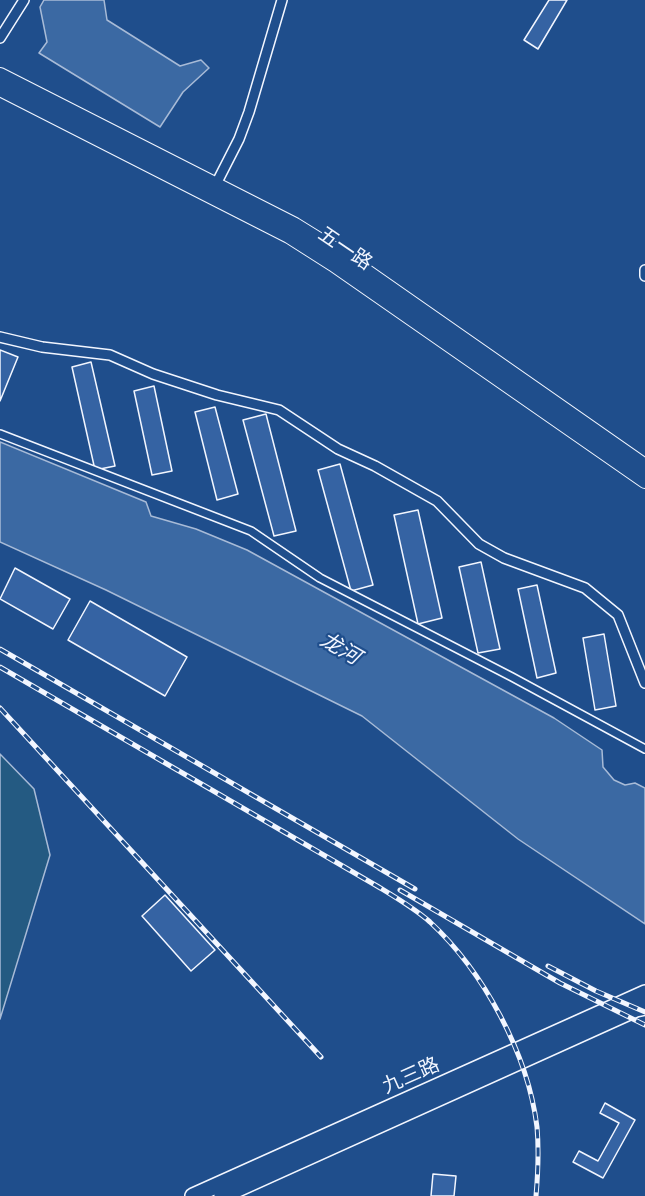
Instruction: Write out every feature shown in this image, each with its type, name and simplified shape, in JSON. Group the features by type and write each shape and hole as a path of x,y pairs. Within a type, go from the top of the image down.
{"highway":[{"name":"九三路","path":"193,1196 645,993"},
{"name":"九三路","path":"222,1196 636,1009 645,1007"}],"main road":[{"name":"五一路","path":"0,75 213,189 333,264 644,473"},
{"name":"五一路","path":"0,89 213,189"}],"street":[{"path":"0,38 24,0"},
{"path":"213,189 239,138 249,112 282,0"},
{"path":"645,270 645,276"},
{"path":"0,337 42,346 110,355 153,374 217,395 279,410 338,449 375,466 437,501 479,544 504,558 585,588 618,615 645,683"},
{"path":"0,434 251,531 320,578 645,748"}],"shaded area":[{"path":"0,754 34,789 50,855 0,1019"}],"water":[{"path":"44,0 104,0 107,20 180,66 201,60 209,68 183,92 160,127 39,53 47,42 40,7"},
{"name":"龙河","path":"0,442 146,502 151,516 196,529 247,550 554,718 602,750 603,767 614,780 625,785 635,783 645,788 645,924 518,839 362,716 106,590 0,542"}],"building":[{"path":"549,0 567,0 538,49 524,40"},
{"path":"0,350 18,357 0,401"},
{"path":"91,362 115,466 95,470 72,367"},
{"path":"154,386 172,471 152,475 134,391"},
{"path":"215,407 238,494 217,500 195,412"},
{"path":"266,414 296,531 274,536 243,420"},
{"path":"340,464 373,585 351,591 318,470"},
{"path":"418,510 442,618 418,624 394,515"},
{"path":"481,562 500,649 478,653 459,567"},
{"path":"15,568 70,599 53,629 0,599"},
{"path":"537,585 556,673 537,678 518,589"},
{"path":"90,601 187,657 165,696 68,640"},
{"path":"604,634 616,706 595,710 583,638"},
{"path":"165,895 215,950 191,971 142,916"},
{"path":"605,1103 635,1120 603,1178 573,1162 579,1151 598,1161 619,1123 600,1113"},
{"path":"433,1174 456,1176 454,1196 431,1196"}],"railway":[{"path":"0,649 415,889"},
{"path":"0,667 377,886 430,922 450,942 485,990 500,1016 524,1071 537,1127 536,1196"},
{"path":"0,708 321,1057"},
{"path":"400,890 560,983 645,1025"},
{"path":"548,966 596,991 645,1012"}]}
